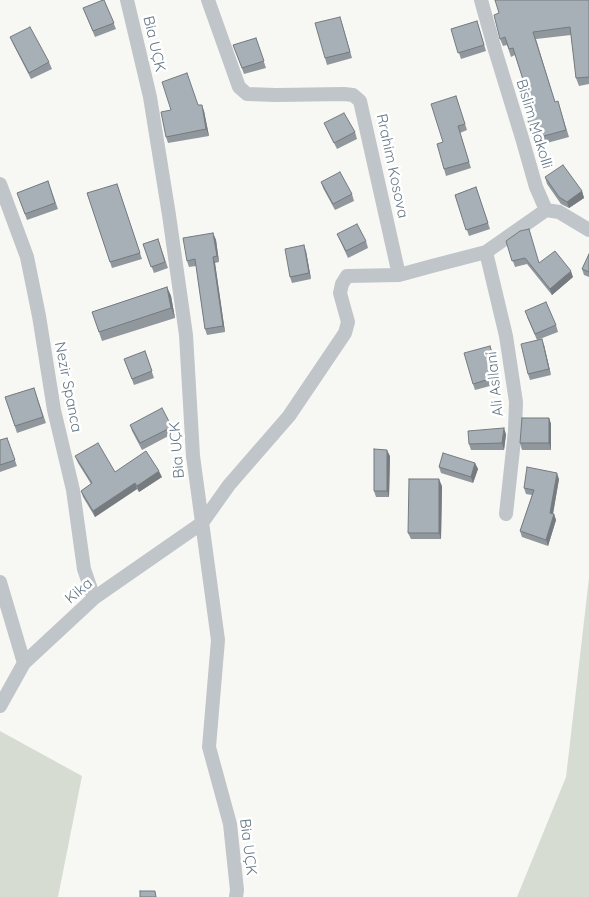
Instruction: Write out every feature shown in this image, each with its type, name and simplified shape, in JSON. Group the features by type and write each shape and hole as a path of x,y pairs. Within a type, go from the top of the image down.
{"street":[{"name":"Bia UÇK","path":"127,0 150,97 186,334 193,456 218,640 210,747 230,824 237,890 236,897"},
{"name":"Rrahim Kosova","path":"208,0 236,81 239,87 247,94 344,94 354,95 360,101 399,276"},
{"name":"Bislim Makolli","path":"481,0 536,187 546,210"},
{"name":"Nezir Spanca","path":"0,184 27,257 54,410 73,490 84,569 94,598"},
{"path":"202,523 229,485 289,416 345,333 348,322 340,294 342,284 347,276 399,276 486,252 546,210 559,212 589,230"},
{"name":"Ali Asllani","path":"486,252 506,336 516,402 506,514"},
{"name":"Kika","path":"0,706 24,663 94,598 202,523"},
{"path":"0,582 24,663"}],"shaded area":[{"path":"589,578 589,897 517,897 566,777"},
{"path":"0,731 82,776 58,897 0,897"}],"building":[{"path":"104,0 114,23 93,31 83,8"},
{"path":"495,0 589,0 589,77 576,78 570,27 533,32 555,102 558,101 566,130 533,139 525,110 532,108 513,48 509,49 505,37 500,39 494,15 499,13"},
{"path":"340,17 350,52 325,58 315,23"},
{"path":"477,21 484,45 458,53 451,29"},
{"path":"30,27 49,62 29,73 10,37"},
{"path":"256,38 264,61 242,68 233,45"},
{"path":"187,73 198,105 202,105 206,129 166,137 161,112 171,110 162,82"},
{"path":"456,96 465,124 458,126 469,162 444,169 437,144 443,142 431,104"},
{"path":"344,113 355,132 334,143 324,123"},
{"path":"563,165 582,191 567,202 559,197 545,177"},
{"path":"340,172 352,194 333,204 321,182"},
{"path":"48,181 55,203 25,214 17,193"},
{"path":"117,184 140,253 110,262 87,193"},
{"path":"476,187 488,223 466,230 455,195"},
{"path":"357,224 366,241 346,251 337,234"},
{"path":"529,229 539,263 555,251 571,271 550,289 525,258 512,261 506,241 520,231"},
{"path":"213,233 217,256 213,257 223,326 205,329 195,259 187,261 183,238"},
{"path":"158,239 165,262 151,267 143,244"},
{"path":"304,245 309,273 290,277 285,249"},
{"path":"589,254 589,272 582,269"},
{"path":"167,287 171,308 99,332 92,312"},
{"path":"546,302 556,325 535,334 525,311"},
{"path":"542,339 549,369 528,374 521,344"},
{"path":"490,346 499,376 473,384 464,353"},
{"path":"145,351 152,371 132,379 124,359"},
{"path":"34,388 43,417 15,426 5,397"},
{"path":"162,408 172,427 140,443 130,425"},
{"path":"522,418 549,418 549,443 520,443"},
{"path":"504,428 502,443 469,444 468,431"},
{"path":"7,438 15,460 0,465 0,440"},
{"path":"98,443 115,472 146,451 159,471 137,486 135,483 93,511 81,491 92,483 75,456"},
{"path":"374,449 387,450 387,491 374,491"},
{"path":"443,453 475,463 471,477 439,467"},
{"path":"527,467 557,473 550,513 554,514 546,540 520,531 534,490 524,488"},
{"path":"409,479 439,479 439,533 408,533"},
{"path":"140,891 155,891 156,897 140,897"}]}
